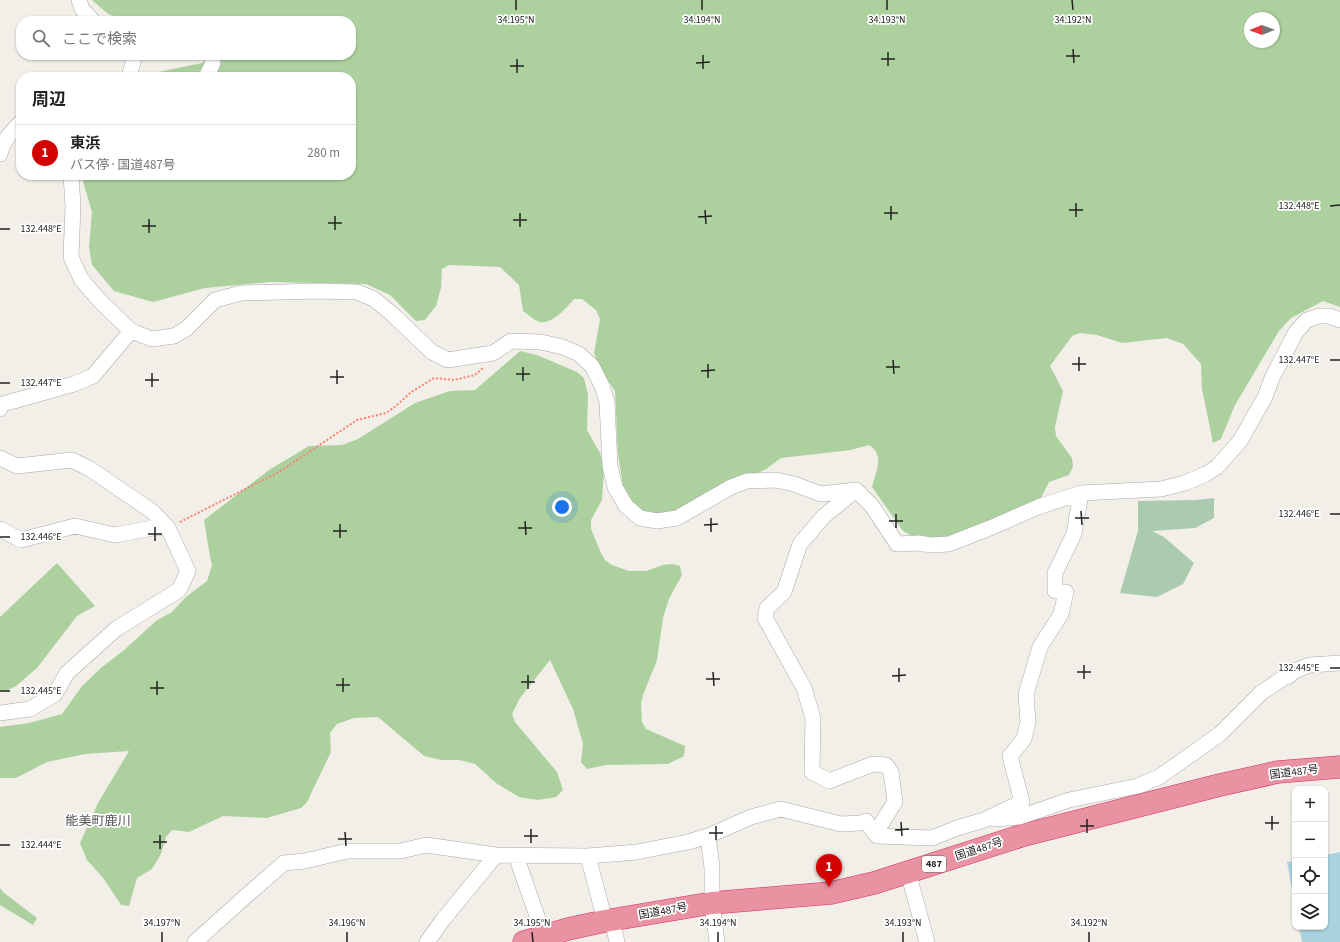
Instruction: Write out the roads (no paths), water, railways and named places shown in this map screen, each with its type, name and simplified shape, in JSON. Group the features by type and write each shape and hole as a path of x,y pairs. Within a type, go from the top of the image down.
{"highway":[{"name":"国道487号","path":"524,942 568,929 608,920 712,903 830,893 874,883 1024,835 1220,785 1278,772 1340,767"}],"street":[{"path":"79,0 82,9 88,16"},
{"path":"130,72 134,60"},
{"path":"208,72 213,63 212,60"},
{"path":"0,154 1,148 16,126"},
{"path":"71,180 71,258 81,279 99,300 130,331 152,338 174,336 186,329 215,300 241,293 318,291 357,292 374,299 392,313 432,352 448,360 493,353 511,341 541,342 563,347 579,354 592,366 602,386 607,402 610,466 615,487 626,506 640,518 657,521 677,518 731,487 747,480 776,480 794,484 821,494 856,490"},
{"path":"856,490 872,506 897,544 919,543 930,545 949,544 1038,507 1081,494 1161,489 1185,483 1217,467 1240,441 1265,397 1272,378 1296,332 1308,320 1319,316 1329,316 1340,320"},
{"path":"0,409 4,404 74,384 93,376 130,331"},
{"path":"0,458 17,466 72,460 90,469 153,512 168,528 188,570 179,590 116,629 67,672 55,694 30,709 0,713"},
{"path":"856,490 824,516 800,544 784,592 767,608 765,618 804,688 813,718 812,772 829,781 873,764 886,765 891,772 895,802 878,829 877,836"},
{"path":"877,836 932,838 957,828 984,820 1022,802 1010,756 1024,740 1028,722 1026,694 1040,647 1061,614 1066,592 1055,590 1055,573 1074,534 1081,494"},
{"path":"0,529 20,540 75,526 115,535 153,528 168,528"},
{"path":"984,820 1020,817 1069,800 1138,786 1159,777 1220,734 1261,693 1282,678 1289,676 1294,671 1310,665 1340,663"},
{"path":"195,942 233,907 284,864 305,861 348,851 401,851 426,845 496,856 588,856 637,852 688,842 708,836 751,817 781,809 841,824 860,823 866,821 877,836"},
{"path":"708,836 712,868 712,903 717,942"},
{"path":"426,942 496,856"},
{"path":"516,856 544,936"},
{"path":"588,856 608,920 618,942"},
{"path":"908,872 927,942"}],"water":[{"path":"1340,852 1340,942 1302,942 1300,930 1328,930 1328,854"},
{"path":"1292,861 1292,890 1287,862"}],"place":[{"name":"東浜","path":"829,887"}],"district":[{"name":"能美町鹿川","path":"98,821"}]}
